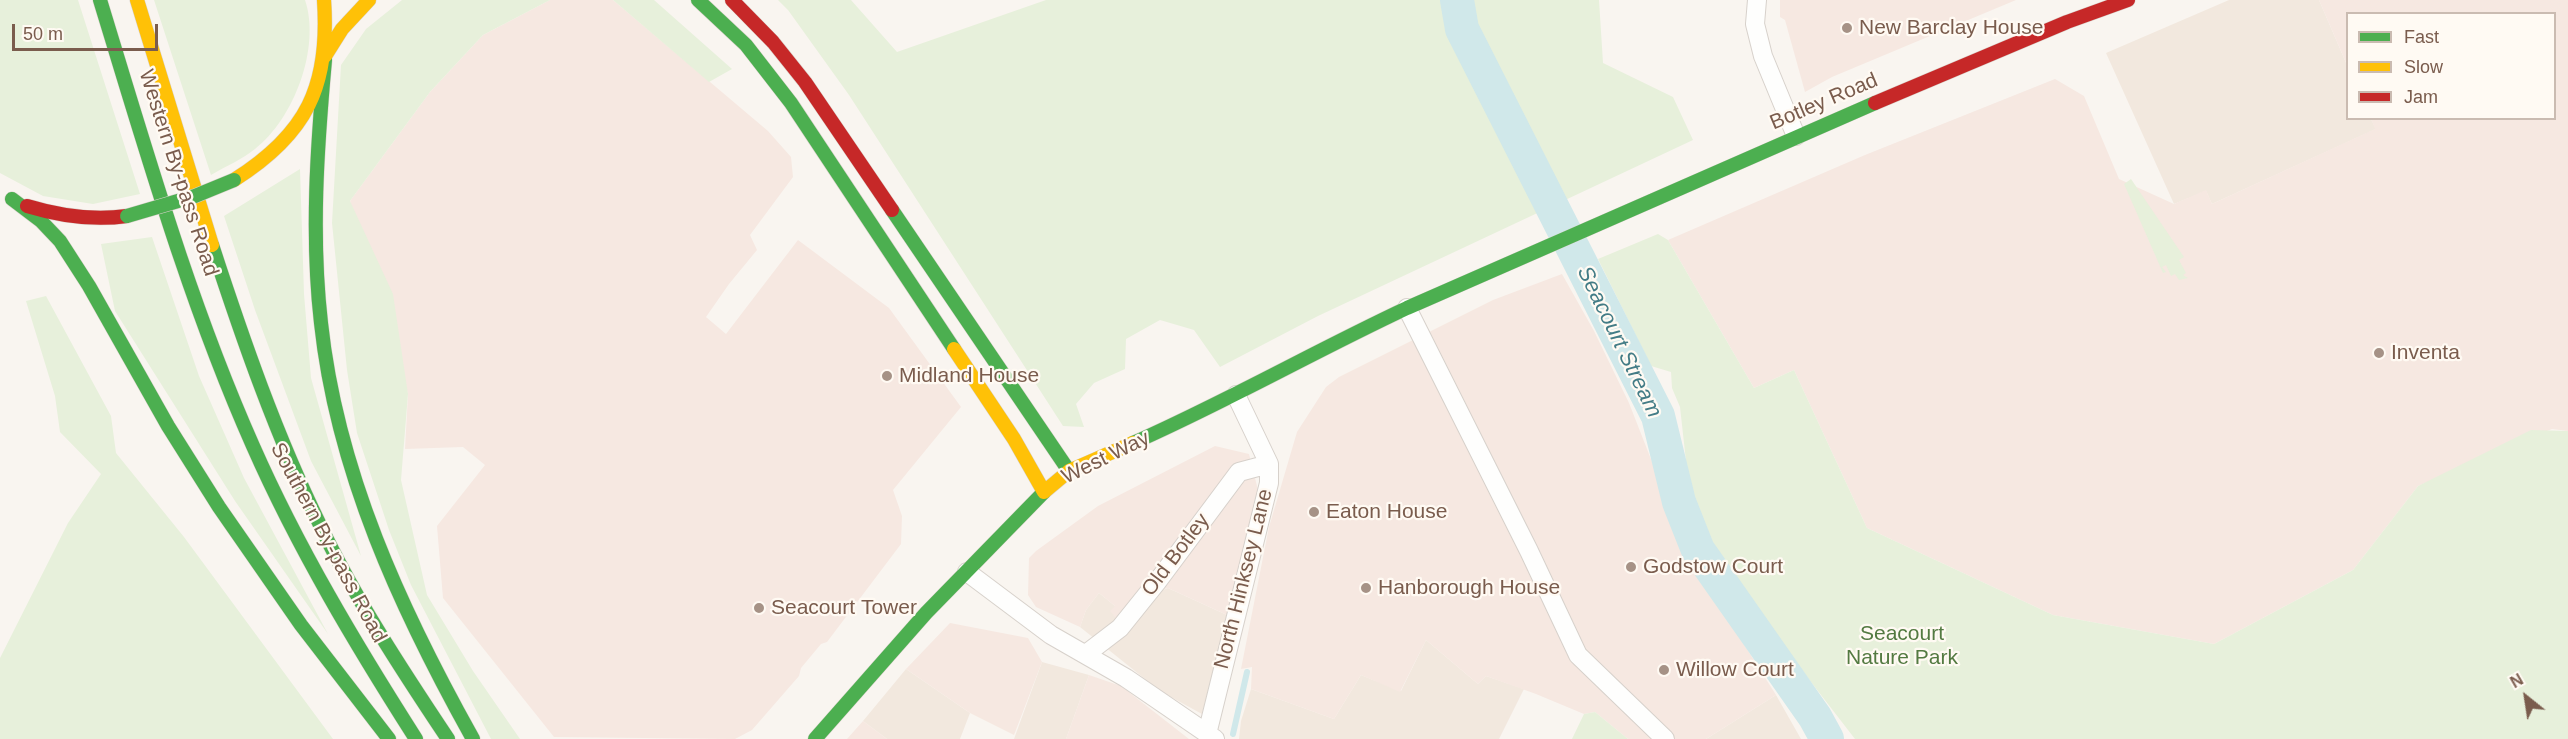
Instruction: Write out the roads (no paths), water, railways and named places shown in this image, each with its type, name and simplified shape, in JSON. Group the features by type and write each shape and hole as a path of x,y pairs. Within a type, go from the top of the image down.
{"main road":[{"name":"Western By-pass Road","path":"100,0 192,287 218,358"},
{"name":"Western By-pass Road","path":"137,0 244,340"},
{"path":"324,0 327,36 316,160 316,262 320,315 336,415 358,497 391,580 429,662 473,739"},
{"path":"4,195 39,210 69,216 104,219 127,216 195,196 234,180 262,162 296,127 314,97 325,58 342,29 369,0"},
{"path":"698,0 746,45 791,103 1014,439 1044,492"},
{"path":"732,0 773,42 805,82 1069,471"},
{"name":"Botley Road","path":"1539,248 2057,26 2128,0"},
{"path":"4,195 41,221 60,241 167,424 226,518 299,622 389,739"},
{"name":"West Way","path":"815,739 926,613 1044,492 1069,471 1173,426 1339,340 1539,248"},
{"name":"Southern By-pass Road","path":"244,340 286,452 331,546 362,603 448,739"},
{"name":"Southern By-pass Road","path":"218,358 254,446 311,564 416,739"}],"street":[{"path":"1757,0 1755,24 1763,56 1796,136"},
{"path":"1407,308 1529,551 1578,655 1665,739"},
{"name":"North Hinksey Lane","path":"967,572 1051,635 1126,678 1211,736 1269,483 1269,464 1236,395"},
{"name":"Old Botley","path":"1086,654 1120,628 1239,472 1269,464"}],"waterway":[{"name":"Seacourt Stream","path":"1457,0 1462,29 1658,416 1679,502 1698,550 1815,717 1827,739"},
{"path":"1233,734 1247,672"}],"place":[{"name":"New Barclay House","path":"1847,28"},
{"name":"Inventa","path":"2379,353"},
{"name":"Midland House","path":"887,376"},
{"name":"Eaton House","path":"1314,512"},
{"name":"Godstow Court","path":"1631,567"},
{"name":"Hanborough House","path":"1366,588"},
{"name":"Seacourt Tower","path":"759,608"},
{"name":"Willow Court","path":"1664,670"}],"park label":[{"name":"Seacourt Nature Park","path":"1902,646"}]}
